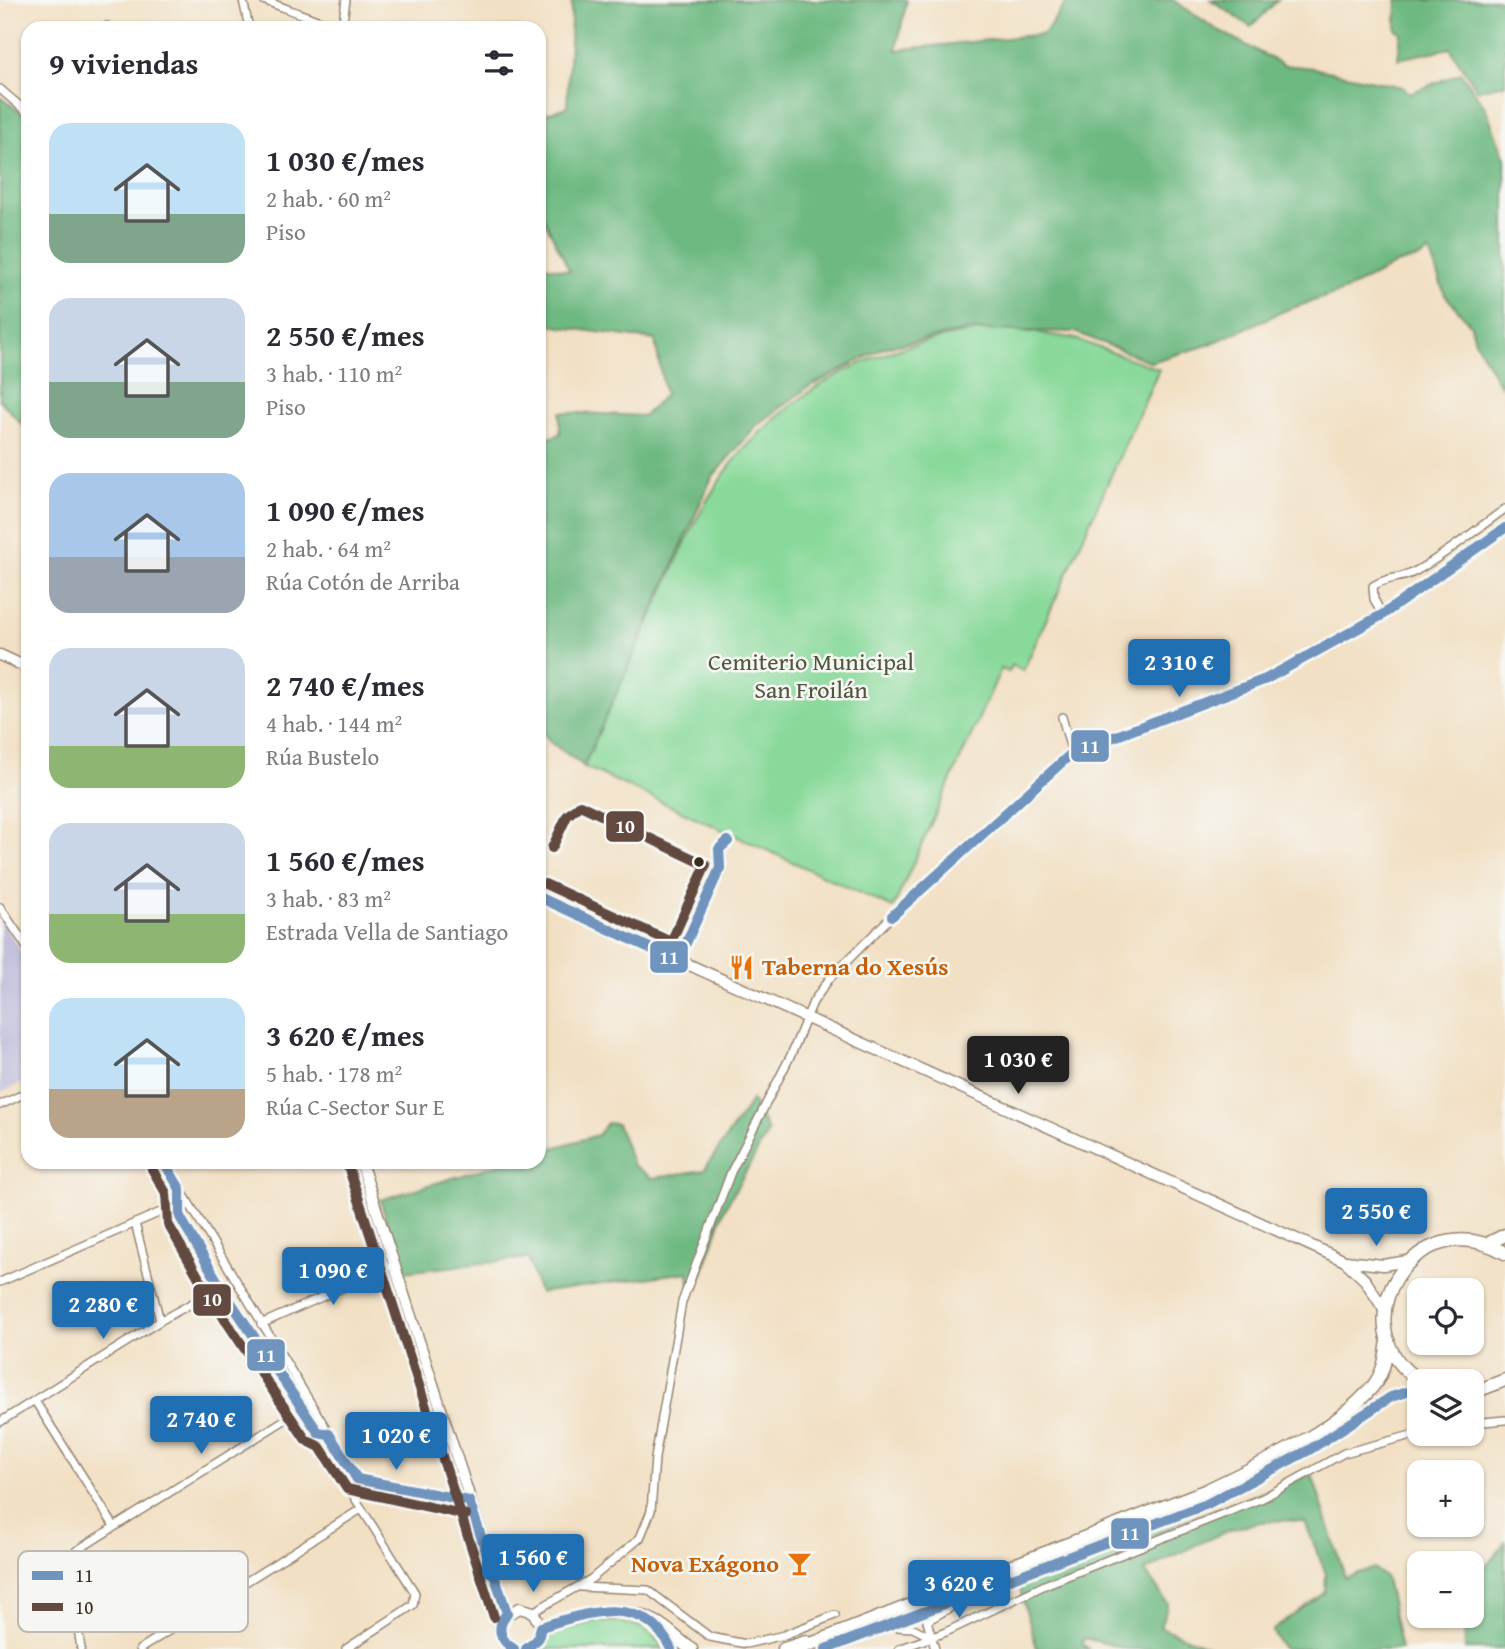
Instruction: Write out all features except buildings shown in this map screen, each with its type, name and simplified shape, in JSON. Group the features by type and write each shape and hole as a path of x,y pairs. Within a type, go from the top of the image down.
{"highway":[{"path":"1487,1244 1505,1235"},
{"path":"784,1649 826,1646 1207,1490 1248,1470 1334,1420 1374,1385 1385,1363 1388,1340 1385,1311 1392,1284 1408,1261 1425,1249 1445,1241 1466,1240 1487,1244 1505,1253"},
{"path":"1388,1340 1397,1359 1407,1369"},
{"path":"1484,1388 1505,1380"},
{"path":"798,1649 826,1646 886,1627 1228,1494 1309,1450 1391,1397 1407,1392"},
{"path":"541,1627 595,1612 638,1613 659,1624 691,1649"},
{"path":"659,1624 671,1649"}],"street":[{"path":"243,0 247,21"},
{"path":"263,0 321,21"},
{"path":"342,21 346,0"},
{"path":"0,89 21,107"},
{"path":"1382,615 1373,586 1386,578 1406,576 1425,566 1505,509"},
{"path":"533,1612 579,1587 640,1538 651,1511 654,1458 682,1302 731,1172 791,1055 807,1017 830,978 892,916 1072,753 1266,679 1382,615 1505,528"},
{"path":"0,656 21,665"},
{"path":"1062,717 1072,753"},
{"path":"546,900 1345,1261 1383,1265 1408,1261"},
{"path":"0,907 21,938"},
{"path":"0,1105 21,1095"},
{"path":"167,1169 357,1479 469,1501"},
{"path":"363,1169 507,1613"},
{"path":"180,1189 180,1217 222,1287 318,1432 329,1434"},
{"path":"0,1282 178,1205 192,1209"},
{"path":"180,1217 183,1209 192,1209"},
{"path":"135,1223 160,1321"},
{"path":"1345,1261 1365,1280 1385,1311"},
{"path":"261,1324 394,1265"},
{"path":"0,1422 160,1321 222,1287 227,1275 236,1280"},
{"path":"222,1287 232,1291 236,1280"},
{"path":"35,1401 114,1526"},
{"path":"302,1409 322,1446 415,1593 413,1605 346,1649"},
{"path":"76,1551 302,1409"},
{"path":"1484,1422 1505,1420"},
{"path":"322,1446 329,1434"},
{"path":"899,1649 1047,1584 1264,1498 1344,1453 1407,1436"},
{"path":"248,1581 361,1509"},
{"path":"579,1587 648,1590 710,1637 746,1644 784,1635 835,1615"},
{"path":"935,1649 927,1621 969,1595"},
{"path":"514,1649 505,1644 499,1633 500,1621 507,1613 520,1608 533,1612 541,1627 538,1639 526,1649"},
{"path":"886,1627 913,1628 931,1637"},
{"path":"140,1649 167,1632"}],"shaded area":[{"path":"0,919 21,951 21,1083 0,1093"}],"green space":[{"path":"572,0 907,0 896,50 1044,34 1068,0 1173,0 1216,29 1283,65 1313,68 1402,87 1410,93 1461,73 1486,109 1505,159 1505,375 1500,386 1475,341 1471,325 1445,295 1429,251 1421,257 1396,264 1346,290 1286,310 1208,345 1151,362 1075,332 970,330 883,348 807,388 757,425 712,477 584,766 550,742 546,736 546,439 560,434 560,412 644,416 665,395 655,340 546,325 546,266 570,271 546,223 546,114 567,107"},
{"path":"1211,0 1278,0 1251,27"},
{"path":"1397,0 1505,0 1505,84 1477,90 1450,48 1398,59 1401,32 1396,30"},
{"path":"0,97 21,112 21,423 0,400"},
{"name":"Cemiterio Municipal San Froilán","path":"1003,328 1072,338 1159,369 1023,671 1012,665 1009,672 1001,669 893,908 583,766 702,509 734,461 762,431 791,405 855,366 889,352 925,342"},
{"path":"752,1100 768,1132 724,1210 701,1278 689,1285 688,1272 539,1293 528,1258 404,1272 380,1200 483,1169 546,1169 546,1150 598,1135 607,1123 617,1124 633,1165 652,1178 704,1170"},
{"path":"1312,1474 1345,1577 1374,1568 1386,1578 1401,1649 1283,1649 1272,1631 1325,1592 1326,1574 1305,1522 1283,1520 1242,1526 1222,1533 1145,1571 1168,1604 1160,1627 1214,1649 1127,1649 1084,1638 1082,1643 1089,1649 1037,1649 1018,1582"},
{"path":"1505,1542 1505,1649 1465,1649 1464,1628 1484,1628 1484,1569"},
{"path":"596,1621 635,1625 650,1633 663,1649 540,1649 553,1633"}],"transit line":[{"name":"11","path":"892,916 1072,753 1266,679 1382,615 1505,528"},
{"name":"10","path":"546,884 671,942 706,865 580,805 567,816 552,848"},
{"name":"11","path":"546,900 678,961 720,868 719,849 728,841"},
{"name":"10","path":"152,1169 166,1193 168,1224 210,1297 306,1440 320,1447 347,1489 466,1515"},
{"name":"11","path":"168,1169 180,1189 180,1217 222,1289 318,1432 329,1434 357,1479 469,1501 507,1613 501,1623 502,1637 514,1649"},
{"name":"10","path":"349,1169 494,1617"},
{"name":"11","path":"826,1649 1207,1504 1309,1450 1391,1397 1407,1392"},
{"name":"11","path":"526,1649 538,1639 541,1627 577,1616 614,1611 631,1613 646,1620 660,1631 671,1649"}],"place":[{"name":"Taberna do Xesús","path":"742,967"},
{"name":"Nova Exágono","path":"799,1564"}]}
